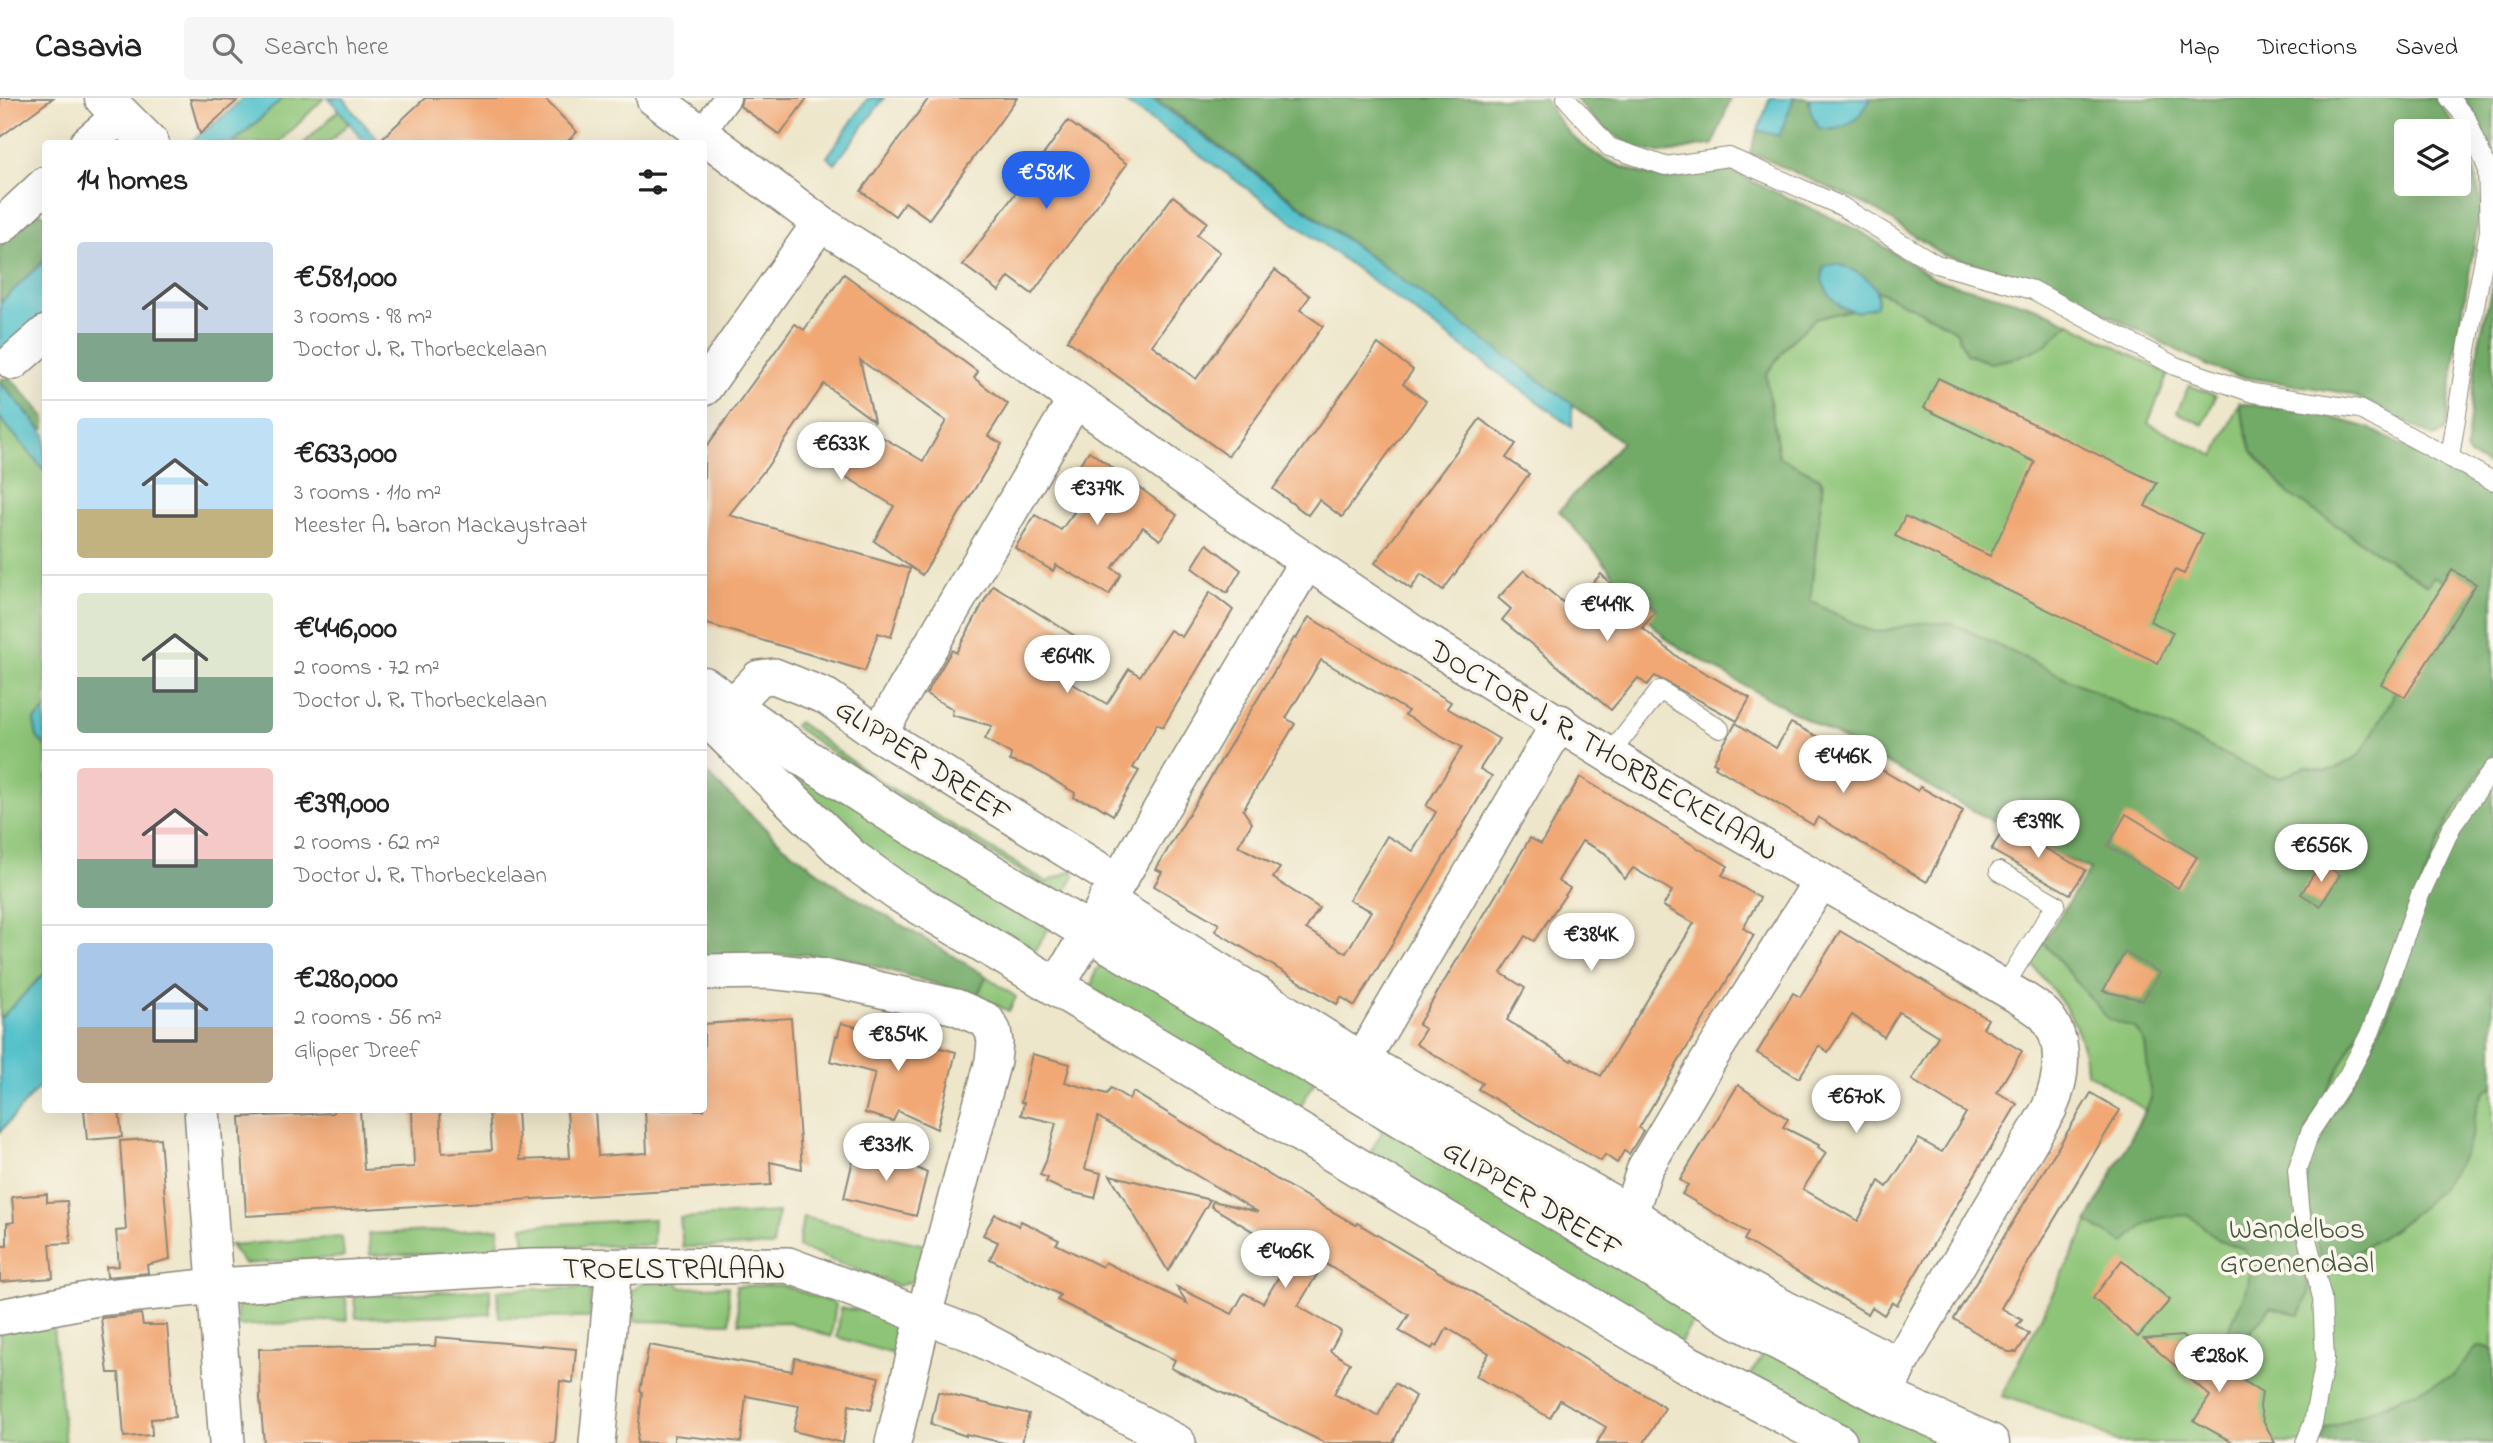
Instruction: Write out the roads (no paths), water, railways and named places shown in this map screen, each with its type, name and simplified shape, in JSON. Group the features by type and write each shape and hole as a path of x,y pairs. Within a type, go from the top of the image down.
{"street":[{"name":"DOCTOR J. R. THORBECKELAAN","path":"654,98 697,139"},
{"path":"697,139 727,98"},
{"path":"90,140 119,104 147,140"},
{"name":"DOCTOR J. R. THORBECKELAAN","path":"707,146 820,223 899,272 1209,495 1419,637 2003,988 2045,1016 2054,1033 2062,1064 2059,1087 2049,1109 1892,1381"},
{"path":"0,227 42,188"},
{"path":"707,384 820,223"},
{"path":"13,362 42,337"},
{"path":"878,734 1075,400"},
{"path":"1057,986 1307,561"},
{"name":"GLIPPER DREEF","path":"1892,1381 1737,1319 1104,904 827,697 774,676 758,678 715,709 897,817 1104,904 1362,1060 1630,1213 1710,1268 1786,1309 1990,1443"},
{"path":"715,709 851,858 898,892 1685,1363 1838,1443"},
{"path":"1362,1060 1559,722"},
{"path":"1630,1213 1645,1167 1821,881"},
{"path":"707,972 769,971 824,976 956,1007 986,1020 993,1031 993,1061 892,1443"},
{"path":"202,1113 227,1443"},
{"name":"TROELSTRALAAN","path":"0,1317 97,1298 216,1286 531,1267 788,1265 970,1333 1178,1443"},
{"path":"597,1443 614,1267"}],"lane":[{"path":"1566,98 1609,147 1665,166 1729,157 1841,206 1936,264 2033,290 2175,366 2253,393 2359,409 2493,481"},
{"path":"2449,98 2467,119 2487,168 2489,231 2450,457"},
{"path":"1610,754 1660,690 1720,729"},
{"path":"2305,1443 2313,1423 2325,1359 2322,1297 2301,1215 2297,1171 2310,1132 2348,1075 2371,1031 2420,895 2452,826 2493,769"},
{"path":"1999,872 2056,904 2003,988"}],"water":[{"path":"242,98 283,98 236,140 193,140"},
{"path":"328,98 344,98 378,140 363,140"},
{"path":"868,98 884,98 835,164 827,157"},
{"path":"1119,98 1151,98 1572,404 1572,427 1227,174"},
{"path":"1770,98 1794,98 1779,136 1758,130"},
{"path":"1810,98 1871,98 1850,123 1844,127 1828,129 1819,128 1810,110"},
{"path":"42,263 42,321 0,361 0,303"},
{"path":"1837,264 1860,274 1872,284 1876,290 1876,306 1858,312 1841,307 1830,296 1822,281 1824,266"},
{"path":"2,384 42,431 42,467 0,418"},
{"path":"42,714 42,743 37,737 34,721"},
{"path":"42,976 42,1083 0,1132 0,1019"}],"park label":[{"name":"Wandelbos Groenendaal","path":"2297,1245"}]}
